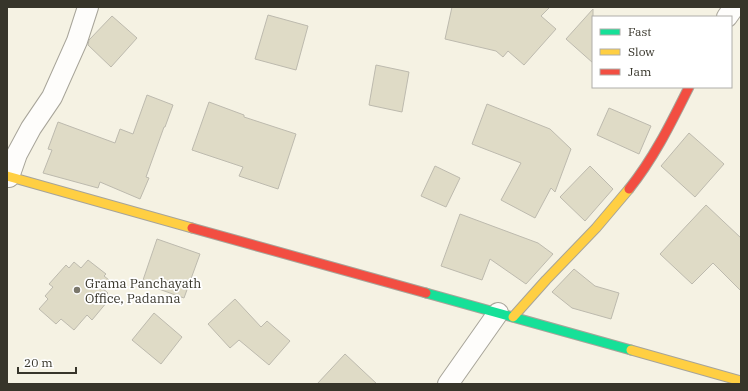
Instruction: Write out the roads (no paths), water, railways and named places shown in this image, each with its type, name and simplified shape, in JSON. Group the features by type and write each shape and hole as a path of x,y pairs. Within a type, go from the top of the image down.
{"main road":[{"path":"505,315 546,280 596,228 641,174 664,136 688,88"},
{"path":"8,177 741,381"}],"street":[{"path":"8,177 17,154 31,128 52,97 77,41 88,7"},
{"path":"728,16 734,7"},
{"path":"448,384 505,315"}],"place":[{"name":"Grama Panchayath Office, Padanna","path":"77,290"}]}
